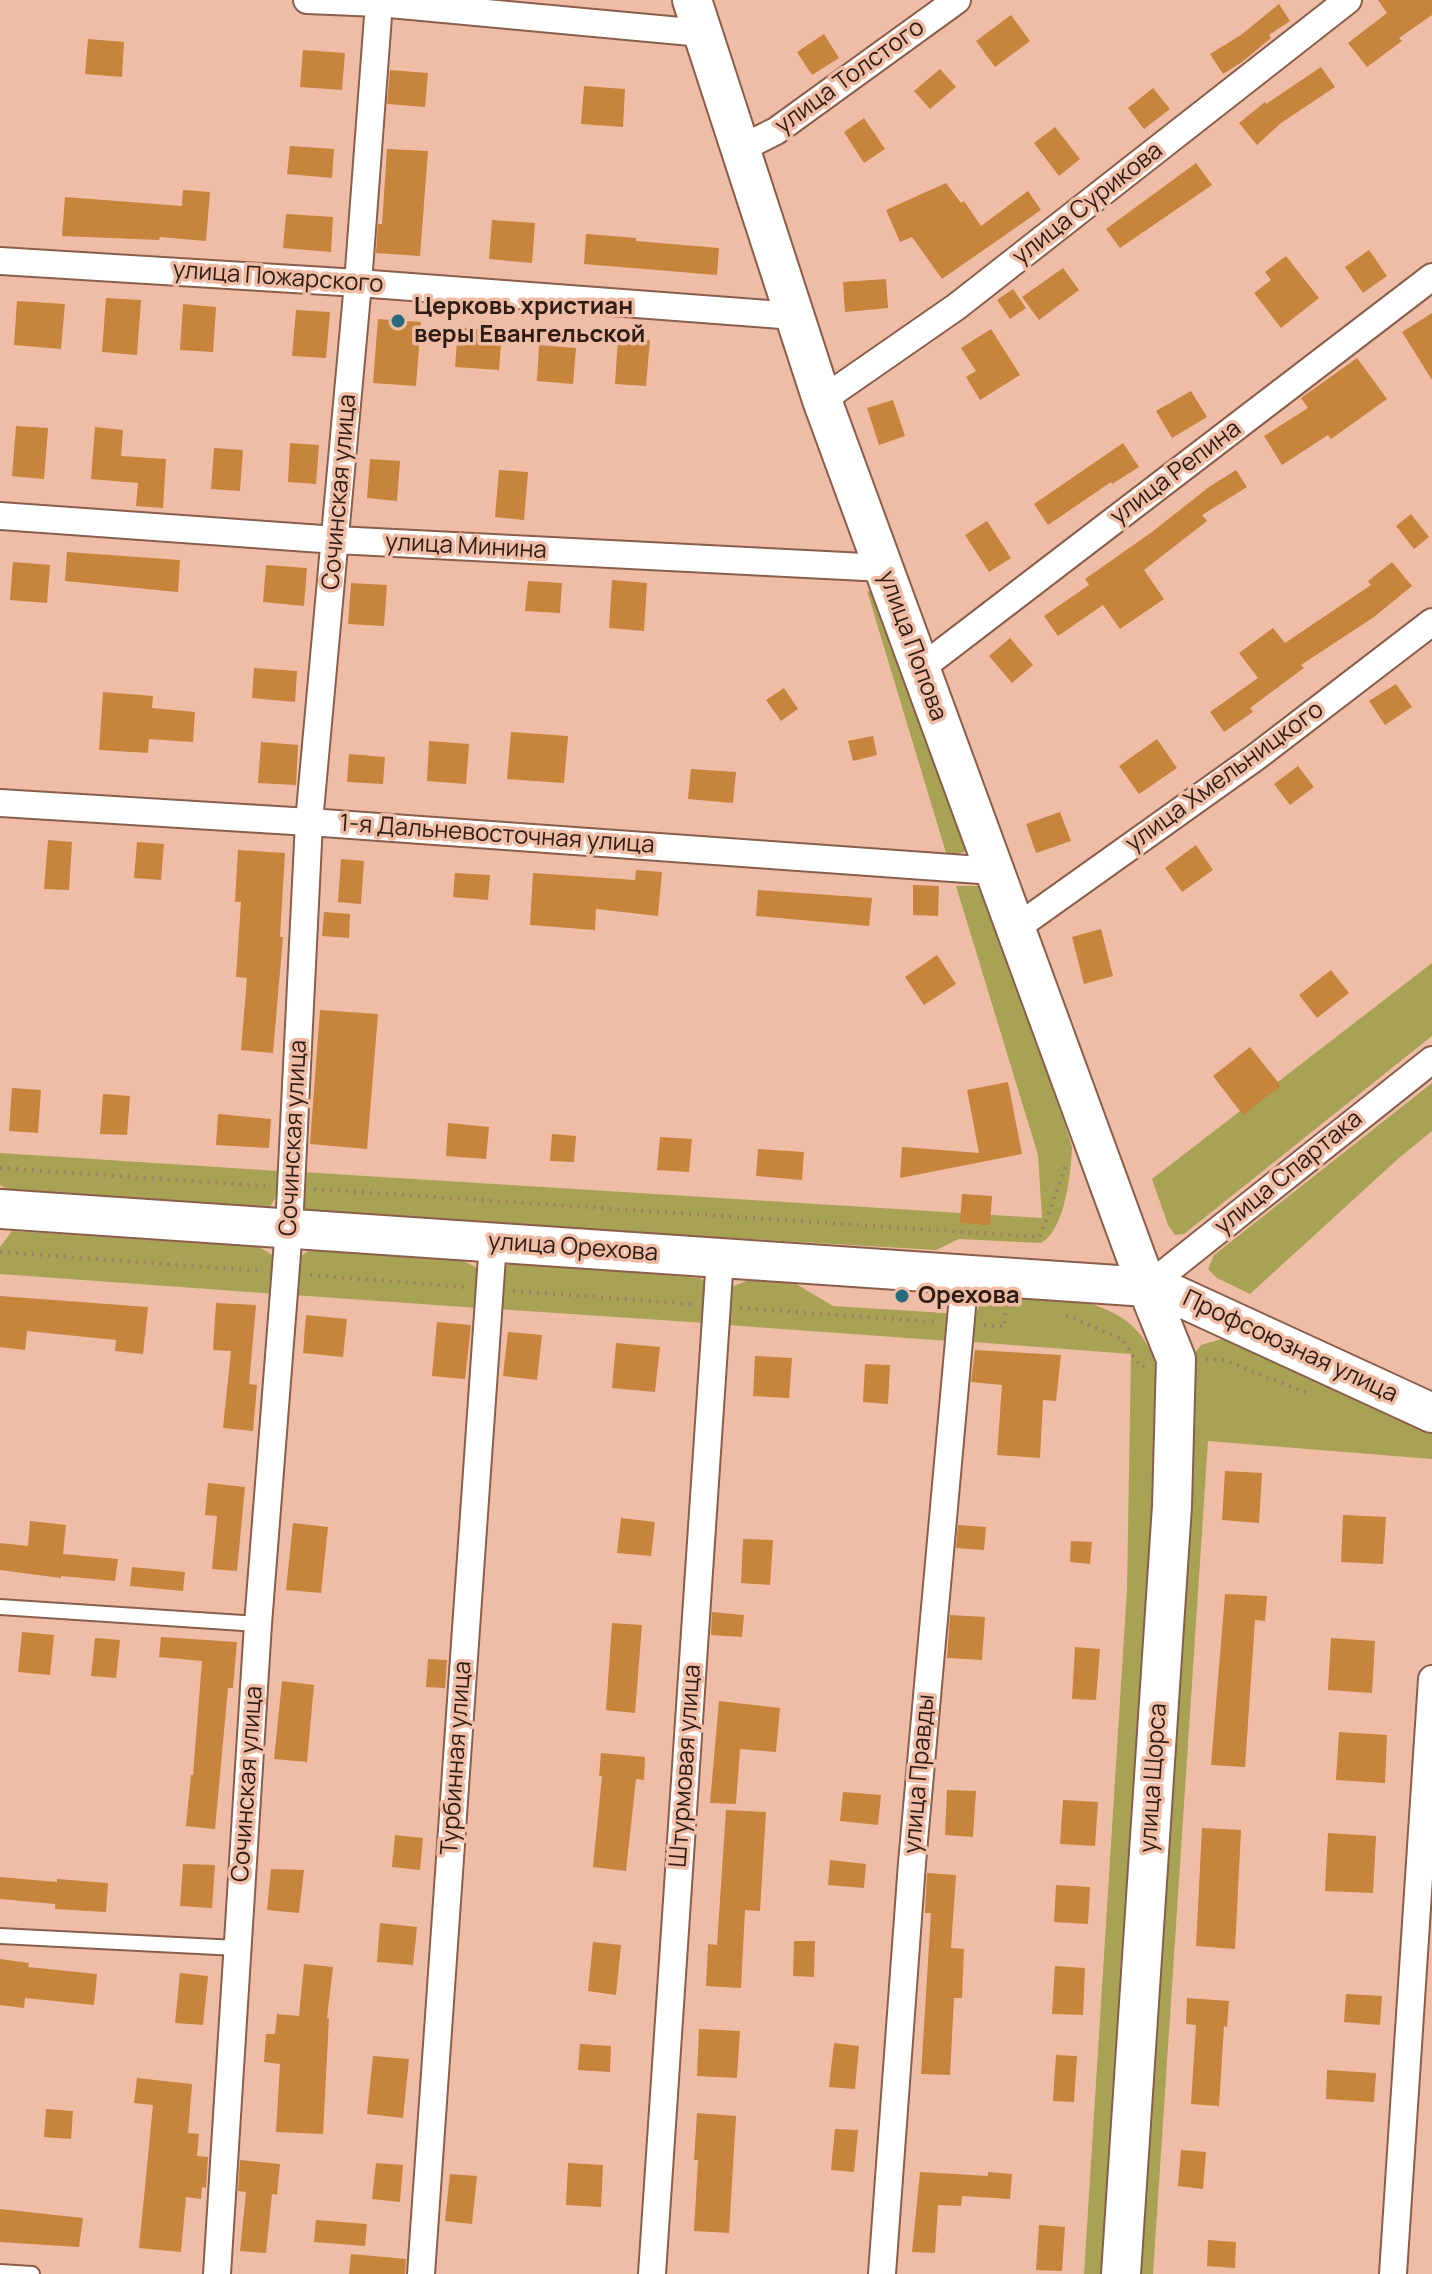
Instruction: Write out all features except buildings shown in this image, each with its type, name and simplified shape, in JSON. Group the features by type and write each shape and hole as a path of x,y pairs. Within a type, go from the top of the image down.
{"street":[{"path":"307,0 697,16"},
{"name":"улица Толстого","path":"740,149 776,131 957,0"},
{"name":"улица Сурикова","path":"822,400 956,307 1348,0"},
{"name":"Сочинская улица","path":"217,2274 258,1624 287,1273 309,822 358,283 379,3"},
{"name":"улица Попова","path":"697,16 822,400 1147,1287"},
{"name":"улица Пожарского","path":"0,261 358,283 795,316"},
{"name":"улица Репина","path":"920,669 1432,277"},
{"name":"улица Минина","path":"0,516 336,540 884,568"},
{"name":"улица Хмельницкого","path":"1016,928 1256,757 1432,622"},
{"name":"1-я Дальневосточная улица","path":"0,803 994,871"},
{"name":"улица Спартака","path":"1147,1287 1432,1060"},
{"name":"улица Орехова","path":"0,1209 1147,1287"},
{"name":"Турбинная улица","path":"421,2274 493,1242"},
{"name":"Штурмовая улица","path":"652,2274 720,1258"},
{"name":"улица Правды","path":"882,2274 912,1863 965,1274"},
{"name":"Профсоюзная улица","path":"1147,1287 1171,1293 1432,1413"},
{"name":"улица Щорса","path":"1121,2274 1173,1491 1176,1359 1147,1287"},
{"path":"1393,2274 1432,1679"}],"lane":[{"path":"0,1607 258,1624"},
{"path":"0,1936 237,1948"},
{"path":"0,2272 32,2274"}],"path":[{"path":"0,1168 1040,1237 1066,1165"},
{"path":"0,1252 1004,1327 1007,1308"},
{"path":"1066,1315 1122,1339 1140,1366 1152,1367"}],"shaded area":[{"path":"867,591 878,593 968,851 947,856"},
{"path":"956,886 983,886 992,895 1072,1147 1061,1214 1056,1226 1041,1243 959,1239 936,1250 309,1213 302,1207 301,1172 1042,1218 1038,1155"},
{"path":"1432,963 1432,1036 1184,1234 1175,1235 1168,1225 1152,1179"},
{"path":"1432,1083 1432,1131 1250,1294 1217,1278 1208,1269 1214,1255"},
{"path":"0,1153 279,1171 279,1186 269,1208 13,1192 0,1185"},
{"path":"12,1231 259,1247 273,1256 278,1266 277,1294 0,1274 0,1247"},
{"path":"312,1249 460,1259 479,1269 479,1308 293,1295 297,1262"},
{"path":"510,1263 700,1278 706,1282 706,1323 497,1309 504,1267"},
{"path":"749,1280 796,1284 833,1306 946,1313 950,1318 949,1341 727,1325 731,1287"},
{"path":"1000,1291 1065,1298 1107,1310 1125,1320 1140,1335 1152,1354 1161,1397 1142,1762 1104,2274 1084,2274 1127,1589 1131,1354 973,1342 977,1310 984,1300"},
{"path":"1225,1338 1432,1430 1432,1459 1208,1441 1153,2274 1134,2274 1192,1357 1201,1345"}],"place":[{"name":"Церковь христиан веры Евангельской","path":"398,321"},
{"name":"Орехова","path":"902,1296"}]}
